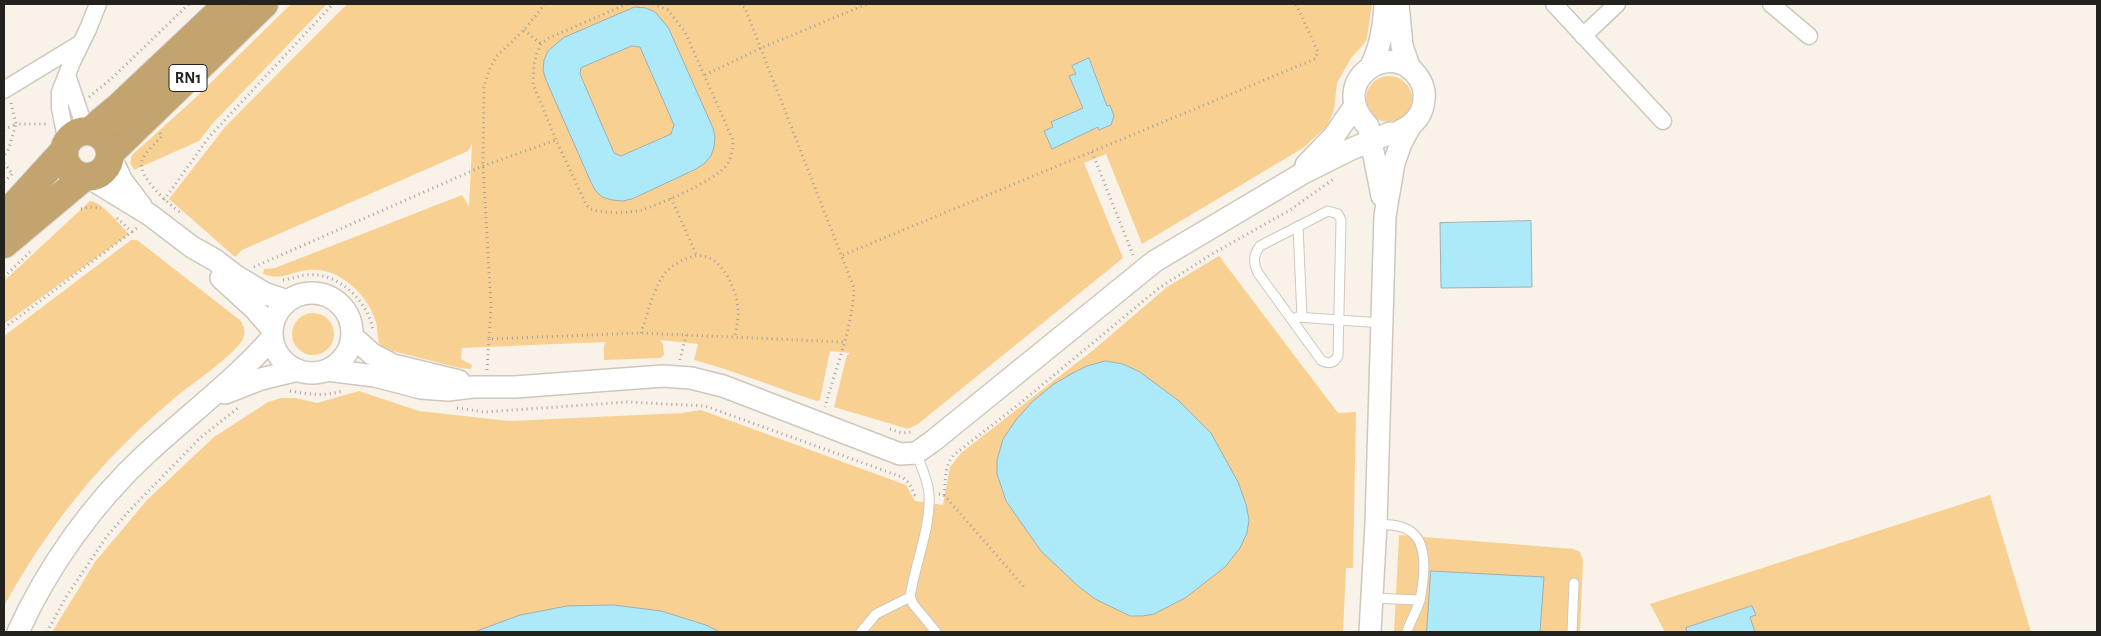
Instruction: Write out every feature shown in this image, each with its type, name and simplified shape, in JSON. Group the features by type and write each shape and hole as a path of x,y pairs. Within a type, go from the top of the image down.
{"highway":[{"name":"RN1","path":"4,216 71,136 124,102 228,4"},
{"name":"RN1","path":"4,244 86,177 98,175 105,169 110,154 264,4"},
{"path":"86,177 71,171 67,165 71,136 96,132 106,140 110,154"}],"street":[{"path":"71,136 69,81 81,43 98,4"},
{"path":"1371,66 1380,46 1385,4"},
{"path":"1385,216 1394,162 1401,143 1411,125 1422,111 1425,94 1422,83 1410,69 1402,46 1398,4"},
{"path":"1554,4 1663,121"},
{"path":"1583,36 1617,4"},
{"path":"1771,4 1809,36"},
{"path":"6,89 81,43"},
{"path":"1370,632 1376,524 1385,216 1376,133 1359,118 1354,107 1353,95 1356,84 1362,74 1371,66 1383,62 1394,62 1410,69"},
{"path":"69,81 61,87 59,101 71,136"},
{"path":"1283,185 1322,149 1354,107"},
{"path":"352,336 372,354 393,365 454,379 480,380 515,387 663,376 691,378 723,386 900,454 916,453 1150,264 1283,185 1376,133 1401,131 1411,125"},
{"path":"110,154 122,181 150,215"},
{"path":"18,632 42,586 63,552 108,495 146,454 239,373 272,334 277,314 287,301 306,293 316,293 331,298 343,307 348,316 352,336 346,353 335,366 312,373 298,370 284,361 278,354 272,334 254,308 209,267 192,248 150,215 86,177"},
{"path":"192,248 215,260 236,276 264,293 287,301"},
{"path":"211,399 261,379 298,370"},
{"path":"327,370 365,374 435,390 460,390 480,380"}],"lane":[{"path":"1328,211 1335,212 1340,217 1338,356 1333,362 1329,363 1322,360 1258,273 1254,262 1256,251 1260,246 1298,226 1328,211"},
{"path":"1298,226 1302,317"},
{"path":"1292,317 1382,323"},
{"path":"916,453 924,473 929,494 926,520 910,597 913,604 936,632"},
{"path":"1376,524 1402,527 1410,530 1421,543 1424,559 1419,600 1407,632"},
{"path":"1572,632 1574,583"},
{"path":"861,632 876,614 910,597"},
{"path":"1371,598 1419,600"}],"path":[{"path":"69,81 81,85 88,97 92,96 189,4"},
{"path":"4,328 133,233 164,200 209,137 333,4"},
{"path":"480,380 489,339 491,306 483,166 484,86 496,56 524,30 545,4"},
{"path":"627,4 554,35 541,44 534,64 533,84 584,202 590,208 603,212 640,210 671,198 698,185 724,168 733,151 733,140 685,32 668,10 653,4"},
{"path":"739,4 745,8 843,255 854,288 854,299 844,342 825,407"},
{"path":"705,75 761,48 867,4"},
{"path":"843,255 1315,60 1318,52 1296,4"},
{"path":"524,30 541,44"},
{"path":"4,155 8,151 16,124 6,89"},
{"path":"148,117 162,136 143,159 141,166 144,175 164,200 186,218"},
{"path":"4,130 16,124 71,136"},
{"path":"255,273 248,270 483,166 556,140"},
{"path":"1092,152 1133,255"},
{"path":"944,495 947,467 950,458 1018,405 1159,288 1212,254 1290,210 1342,174"},
{"path":"671,198 696,254"},
{"path":"77,210 88,207 100,207 107,211"},
{"path":"114,215 133,233"},
{"path":"4,277 37,246"},
{"path":"1125,262 1140,251"},
{"path":"641,333 660,279 676,262 696,254 710,256 718,263 730,282 738,310 735,337"},
{"path":"279,280 306,275 319,275 338,282 348,288 363,305 372,325 374,335"},
{"path":"489,339 641,333 844,342"},
{"path":"686,335 680,363 688,364"},
{"path":"288,391 316,396 332,394 348,388"},
{"path":"450,407 485,412 627,402 705,406 902,477 909,482 915,495 944,495 1026,589"},
{"path":"816,404 833,410"},
{"path":"48,632 66,597 107,536 200,438 241,406"},
{"path":"885,427 908,434 916,431"}],"shaded area":[{"path":"291,4 327,4 213,123 199,141 134,170 130,163 132,155 192,101"},
{"path":"347,4 1372,4 1367,38 1351,58 1337,83 1334,110 1327,126 1303,148 1142,244 1106,154 1084,163 1123,258 918,424 908,429 834,407 847,355 850,353 830,351 820,400 817,401 694,360 698,344 660,340 663,344 664,355 660,358 604,360 604,346 606,342 462,348 461,359 472,365 471,369 459,368 381,348 376,322 366,302 351,284 331,273 308,270 276,277 263,274 264,269 275,268 462,195 469,206 472,144 468,151 242,250 235,257 169,199 225,127"},
{"path":"1389,76 1402,80 1408,86 1412,99 1408,112 1402,118 1389,122 1376,118 1370,112 1366,99 1370,86 1376,80"},
{"path":"90,201 104,209 128,235 4,324 4,281"},
{"path":"131,240 137,240 241,321 244,337 230,354 146,423 99,471 39,549 4,606 4,336"},
{"path":"1219,256 1338,413 1356,412 1353,568 1346,568 1343,632 52,632 95,562 147,500 214,437 268,402 281,398 295,398 317,403 359,391 419,411 509,421 682,413 701,410 906,485 915,501 943,505 950,467 961,453 1097,347 1167,287"},
{"path":"317,313 325,316 331,322 334,334 331,346 325,352 309,355 301,352 295,346 292,330 295,322 301,316"},
{"path":"1990,495 2031,632 1665,632 1650,604"},
{"path":"1399,535 1574,549 1580,552 1583,560 1580,632 1394,632"}],"building":[{"path":"635,7 646,8 655,12 668,27 713,128 715,137 711,156 696,169 632,199 622,201 602,197 595,190 590,180 543,70 544,60 548,51 563,38","holes":["632,46 640,47 674,125 671,134 621,156 614,153 580,74 581,68"]},
{"path":"1089,58 1107,106 1110,105 1114,116 1111,125 1099,130 1098,127 1052,149 1044,131 1053,127 1051,122 1083,108 1069,76 1076,74 1072,66"},
{"path":"1531,221 1532,287 1441,288 1440,223"},
{"path":"1106,361 1123,364 1140,372 1179,401 1211,433 1238,482 1246,504 1249,520 1247,533 1240,548 1225,567 1185,598 1154,614 1143,616 1130,616 1095,599 1078,586 1041,551 1006,501 997,474 997,460 1003,439 1032,402 1054,384 1071,374 1087,366"},
{"path":"1431,571 1544,577 1540,632 1427,632"},
{"path":"614,605 661,611 706,625 720,632 474,632 520,615 567,606"},
{"path":"1752,606 1756,615 1750,617 1755,632 1687,632 1686,628"}]}
